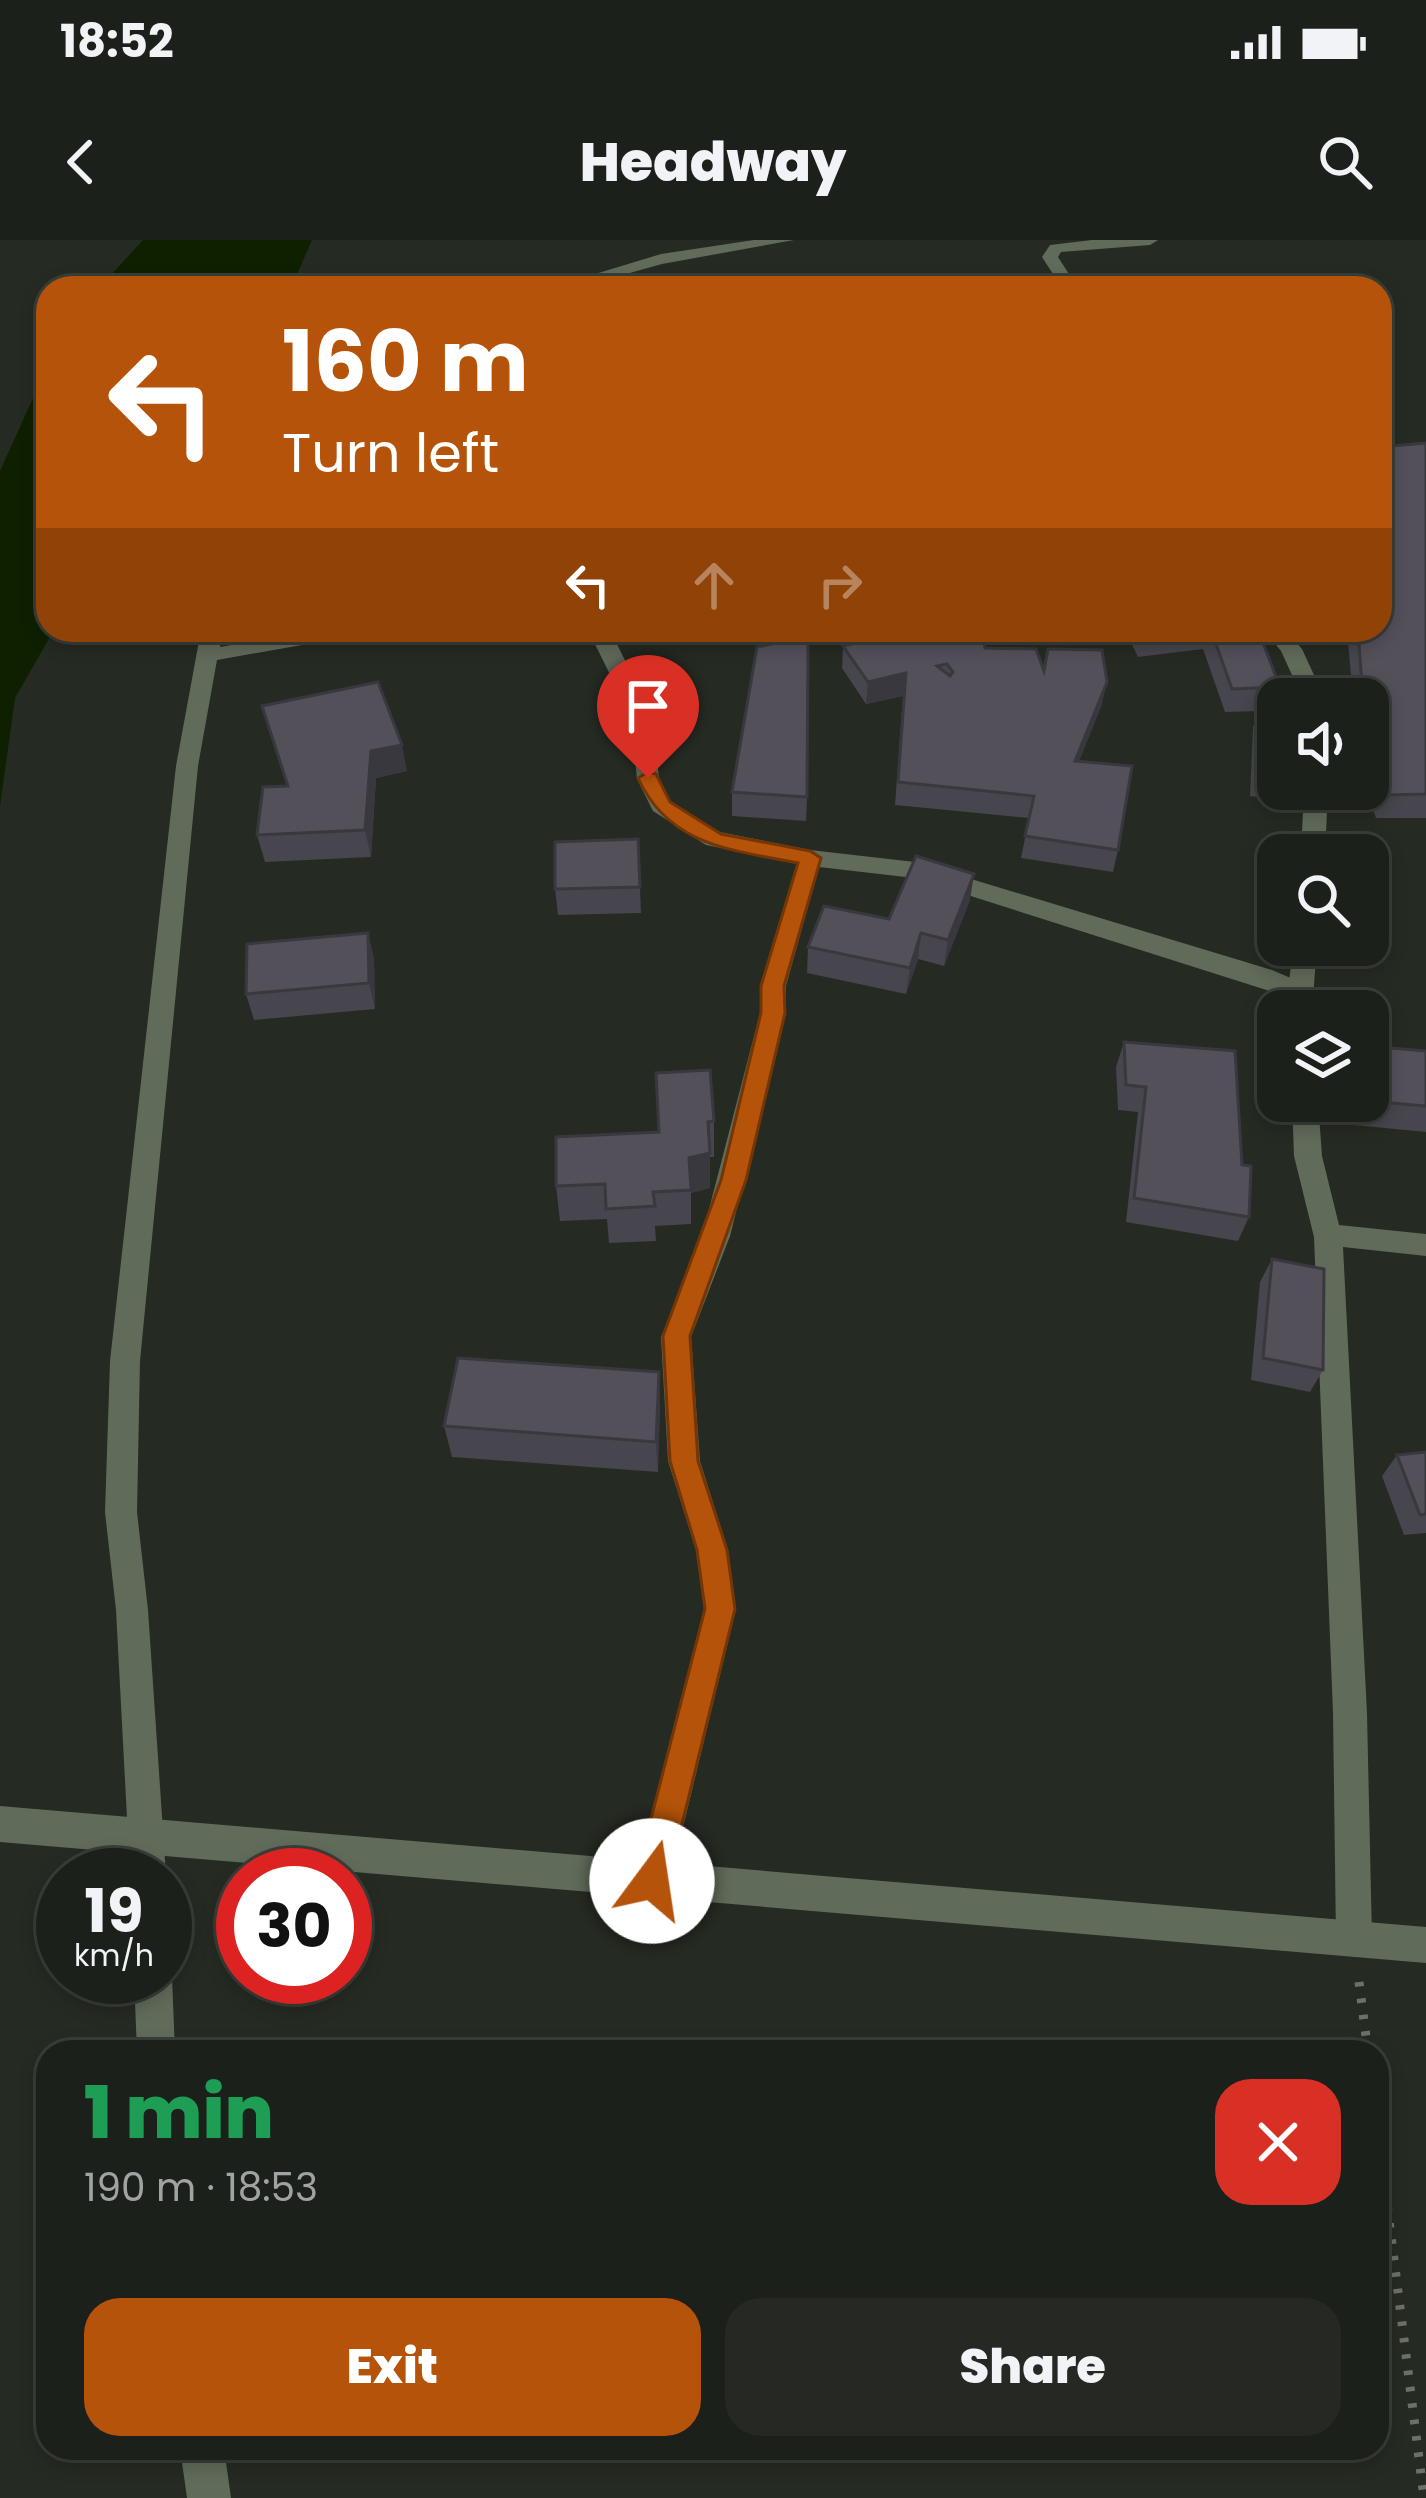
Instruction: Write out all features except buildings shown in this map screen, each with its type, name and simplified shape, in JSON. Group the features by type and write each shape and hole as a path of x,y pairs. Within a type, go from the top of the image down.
{"street":[{"path":"600,276 661,259 786,240"},
{"path":"1062,276 1050,257 1055,248 1150,240"},
{"path":"605,642 642,717 648,778 661,806 714,839 810,858 915,870 1263,976 1283,990"},
{"path":"1285,642 1304,678"},
{"path":"146,1848 132,1610 121,1512 124,1361 187,766 209,643"},
{"path":"652,1881 720,1609 712,1550 684,1461 676,1336 716,1236 773,1013 773,986 810,858"},
{"path":"1306,1122 1308,1156 1328,1237 1350,1713 1354,1939"},
{"path":"1328,1237 1426,1245"},
{"path":"0,1823 1426,1945"},
{"path":"154,2004 156,2040"},
{"path":"204,2460 209,2498"}],"path":[{"path":"1354,1939 1367,2040"},
{"path":"1389,2220 1424,2498"}],"shaded area":[{"path":"143,240 312,240 296,276 110,276"},
{"path":"36,392 36,642 47,642 15,698 0,806 0,471"}],"route":[{"path":"648,778 661,806 714,839 810,858 773,986 773,1013 734,1180 676,1336 684,1461 712,1550 720,1609 652,1881"}]}
